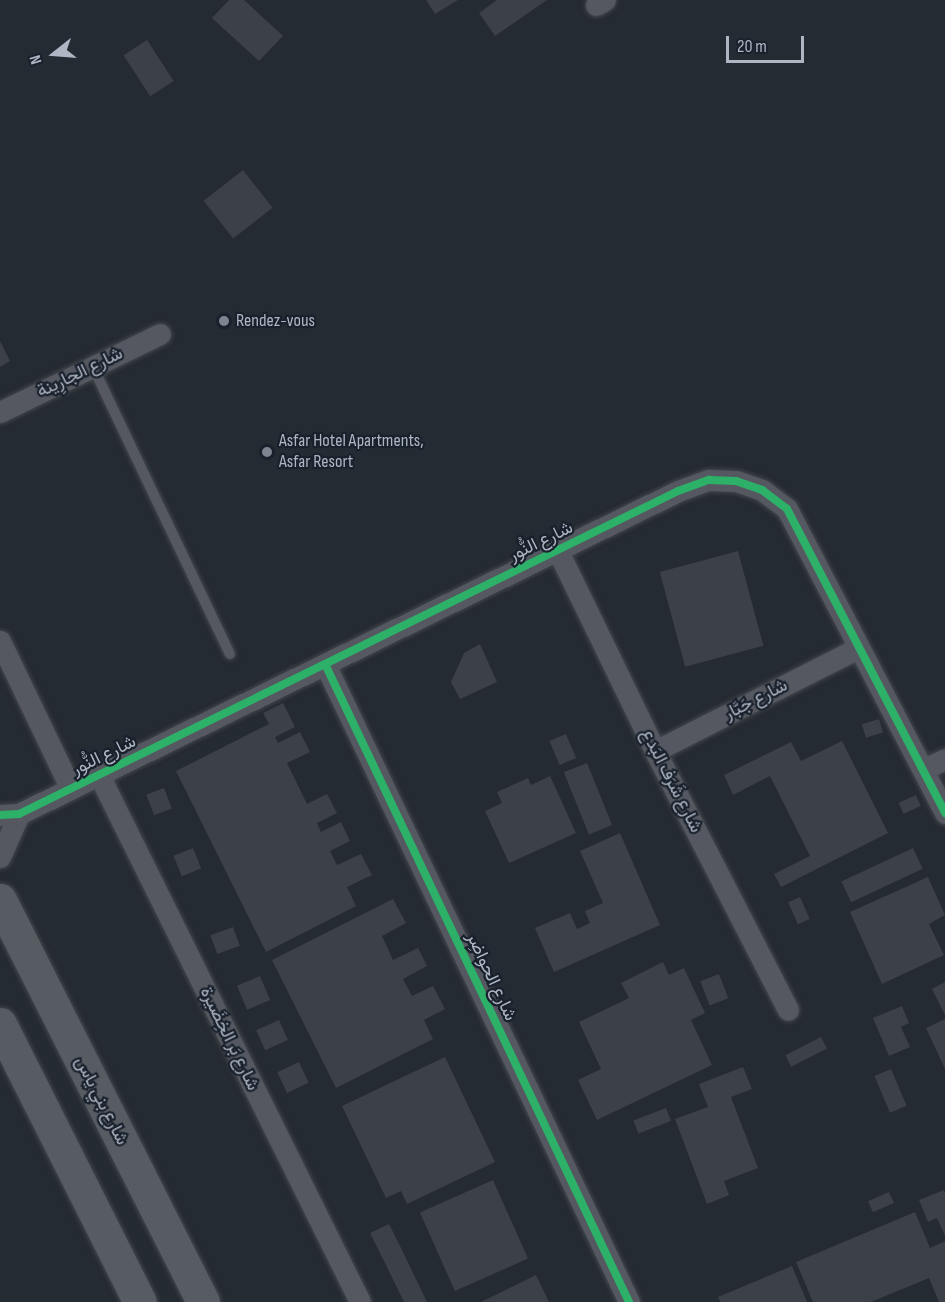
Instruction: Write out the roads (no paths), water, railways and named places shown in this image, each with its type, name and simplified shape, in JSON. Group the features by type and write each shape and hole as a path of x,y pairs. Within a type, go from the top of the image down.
{"main road":[{"name":"شارع بني ياس","path":"0,900 203,1302"},
{"path":"0,1024 140,1302"}],"street":[{"name":"شارع الجارِينة","path":"0,412 160,334"},
{"name":"شارع النُّور","path":"0,857 9,815 71,789 678,491 709,480 736,481 762,490 787,509 945,813"},
{"name":"شارع شَرَف البَدع","path":"558,550 655,752 788,1010"},
{"path":"0,641 71,789"},
{"name":"شارع جَبَّار","path":"655,752 858,648"},
{"name":"شارع الحواضِر","path":"325,664 629,1302"},
{"path":"924,769 945,759"},
{"name":"شارع بَر الخِضَيرة","path":"99,775 360,1302"}],"lane":[{"path":"93,367 230,654"}],"place":[{"name":"Rendez-vous","path":"224,321"},
{"name":"Asfar Hotel Apartments, Asfar Resort","path":"267,452"}]}
